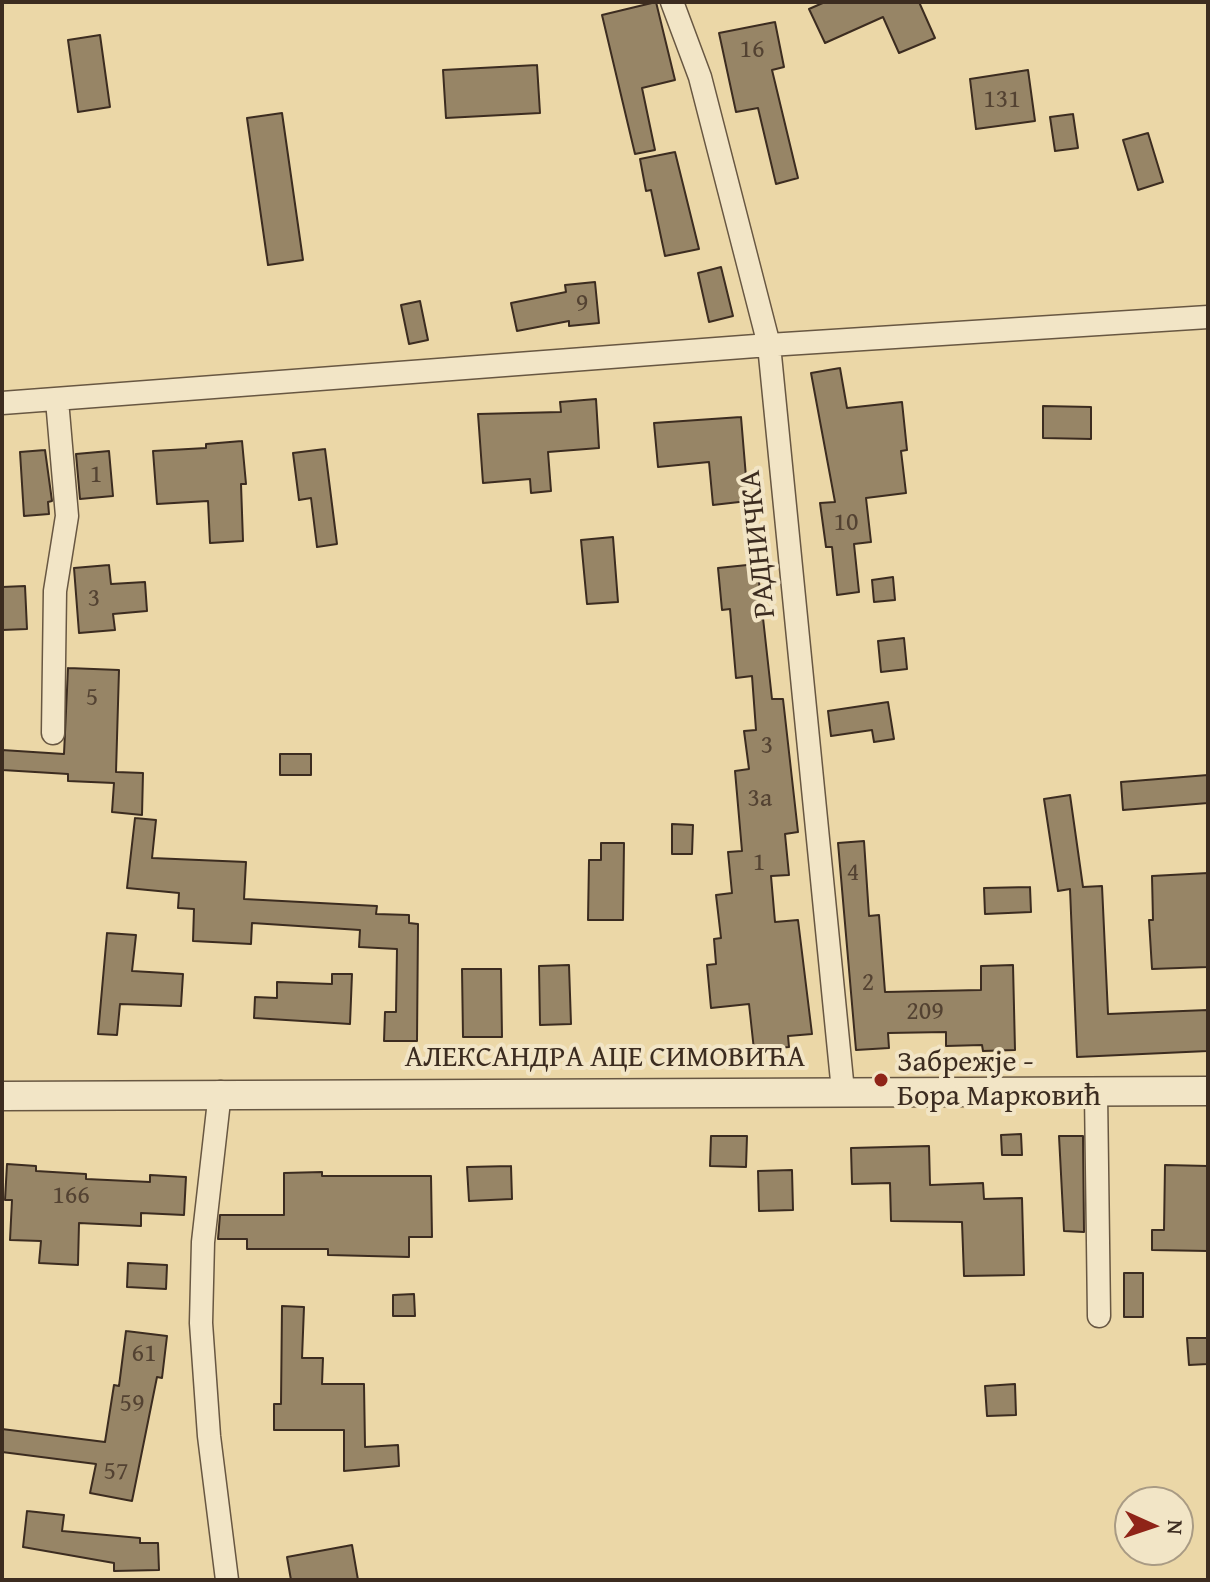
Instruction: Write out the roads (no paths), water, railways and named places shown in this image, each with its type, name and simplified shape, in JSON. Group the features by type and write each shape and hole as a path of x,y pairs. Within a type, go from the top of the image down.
{"street":[{"name":"РАДНИЧКА","path":"672,2 700,77 769,345 843,1091"},
{"path":"2,403 769,345 1208,317"},
{"path":"53,733 55,591 67,516 57,400"},
{"name":"АЛЕКСАНДРА АЦЕ СИМОВИЋА","path":"2,1096 220,1092 1208,1091"},
{"path":"220,1092 203,1242 201,1323 209,1436 227,1580"},
{"path":"1096,1093 1099,1316"}],"place":[{"name":"Забрежје - Бора Марковић","path":"881,1080"}]}
